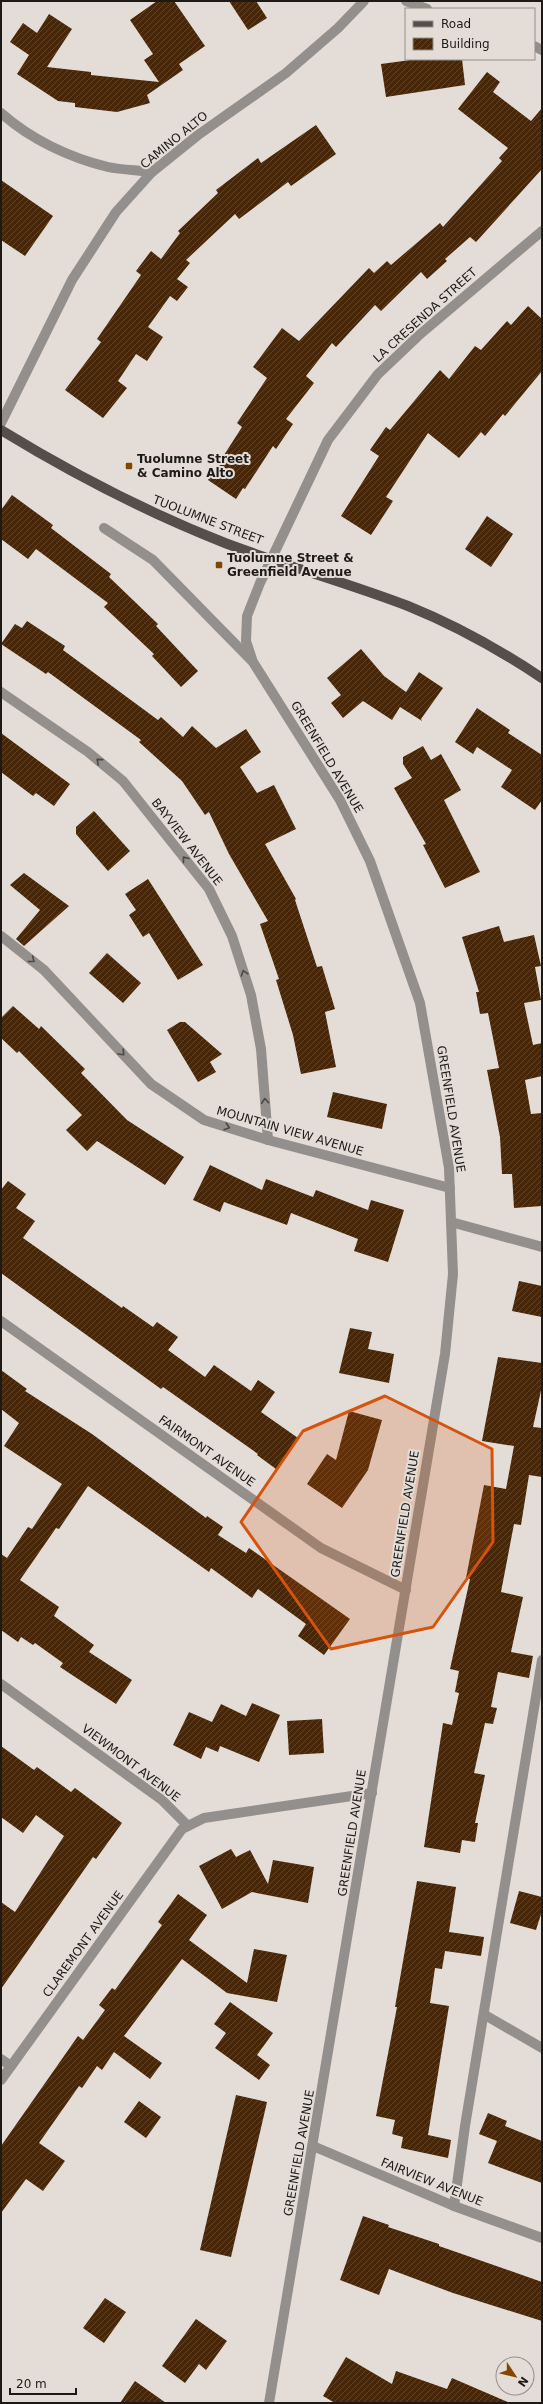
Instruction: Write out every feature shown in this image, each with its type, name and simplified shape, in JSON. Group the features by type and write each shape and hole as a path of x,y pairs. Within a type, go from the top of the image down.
{"main road":[{"name":"TUOLUMNE STREET","path":"1,430 64,468 129,502 227,543 410,607 469,635 542,678"}],"street":[{"name":"CAMINO ALTO","path":"1,424 72,280 116,212 152,172 198,135 286,73 338,28 364,1"},
{"path":"406,1 424,8"},
{"path":"1,113 47,145 77,158 109,167 152,172"},
{"name":"LA CRESENDA STREET","path":"272,558 328,440 378,374 418,336 542,231"},
{"name":"GREENFIELD AVENUE","path":"104,528 153,560 205,615 253,662 340,800 370,861 420,1003 449,1168 453,1274 445,1354 269,2403"},
{"name":"GREENFIELD AVENUE","path":"253,662 246,641 247,616 272,558"},
{"name":"BAYVIEW AVENUE","path":"1,692 88,752 123,781 209,889 232,936 251,995 261,1049 268,1140"},
{"name":"MOUNTAIN VIEW AVENUE","path":"1,936 44,970 151,1084 204,1120 268,1140 450,1188"},
{"path":"451,1222 542,1248"},
{"name":"FAIRMONT AVENUE","path":"1,1321 321,1548 406,1590"},
{"path":"454,2206 465,2126 485,2015 542,1660"},
{"name":"VIEWMONT AVENUE","path":"1,1684 162,1800 188,1826"},
{"path":"188,1826 204,1818 372,1794"},
{"name":"CLAREMONT AVENUE","path":"1,2080 182,1829 188,1826"},
{"path":"485,2015 542,2048"},
{"path":"1,2059 11,2066"},
{"name":"FAIRVIEW AVENUE","path":"313,2146 454,2206 542,2238"}],"highlighted area":[{"path":"385,1396 492,1449 493,1542 433,1627 331,1649 241,1522 303,1431"}],"building":[{"path":"157,1 174,1 205,46 179,64 183,70 147,95 150,103 117,112 75,107 75,103 58,101 17,74 29,55 10,42 23,23 37,33 49,14 72,29 47,67 91,72 91,75 159,82 144,60 153,54 130,20"},
{"path":"229,1 256,1 267,18 248,30"},
{"path":"411,60 462,60 465,85 386,97 381,64"},
{"path":"487,72 500,82 493,92 531,121 542,108 542,169 476,242 470,237 445,259 447,261 427,279 421,272 381,311 375,305 336,347 332,343 306,376 314,383 286,419 293,424 276,449 273,446 245,489 243,488 236,499 208,480 242,427 237,423 267,378 253,367 282,328 299,341 369,268 374,273 387,261 391,265 440,223 443,227 502,161 499,158 508,148 458,109"},
{"path":"316,125 336,154 291,186 288,182 239,219 235,214 186,260 190,263 177,279 188,287 177,301 170,296 148,327 163,337 147,361 136,354 118,381 127,388 103,418 65,390 101,342 97,339 141,275 136,271 151,251 161,259 180,233 178,231 218,193 216,190 258,158 261,163"},
{"path":"1,180 53,216 25,256 1,240"},
{"path":"528,306 542,319 542,371 505,416 503,414 485,436 481,432 459,458 428,433 386,497 393,501 371,535 341,516 379,456 370,450 386,427 390,430 440,370 449,379 475,346 481,350 507,321 511,325"},
{"path":"12,495 53,525 51,528 111,574 109,577 158,624 156,626 198,671 181,687 152,656 154,654 104,607 108,603 36,549 28,559 1,539 1,510"},
{"path":"487,516 513,534 491,567 465,549"},
{"path":"27,621 65,646 63,650 158,720 161,717 183,737 192,726 216,748 246,729 261,752 240,767 257,793 274,785 296,829 265,844 296,899 295,900 317,967 322,966 335,1009 325,1012 336,1067 301,1074 293,1035 276,980 279,979 260,924 268,921 229,854 209,812 205,815 182,781 139,742 141,740 48,672 46,674 1,644 15,624 22,628"},
{"path":"361,649 384,676 406,692 419,672 443,688 421,719 422,721 400,707 392,720 363,701 343,718 331,703 341,695 327,678"},
{"path":"477,708 510,730 508,733 542,755 542,800 535,810 501,787 512,770 477,747 473,754 455,742"},
{"path":"1,733 70,784 54,806 36,793 33,796 1,772"},
{"path":"423,746 431,760 441,754 461,790 444,800 480,872 445,888 423,845 426,844 394,788 412,778 403,764 403,757"},
{"path":"94,811 130,851 108,871 76,834 76,827"},
{"path":"24,873 69,906 24,946 16,939 40,910 10,885"},
{"path":"148,879 203,965 178,980 149,933 143,937 129,915 136,910 125,894"},
{"path":"499,926 504,942 534,935 541,966 535,967 541,1000 524,1003 533,1045 542,1043 542,1076 525,1080 531,1114 542,1113 542,1206 514,1208 512,1174 502,1174 500,1137 487,1070 499,1068 488,1013 480,1014 476,992 479,992 462,937"},
{"path":"107,953 141,983 123,1003 89,973"},
{"path":"13,1006 39,1029 41,1026 85,1069 81,1073 127,1120 184,1157 165,1185 97,1141 87,1151 66,1130 82,1115 19,1051 17,1053 1,1038 1,1018"},
{"path":"180,1022 185,1022 222,1054 210,1062 216,1072 198,1082 167,1030"},
{"path":"333,1092 387,1104 382,1129 327,1117"},
{"path":"210,1165 262,1190 266,1179 313,1197 316,1190 368,1210 371,1200 404,1210 388,1262 354,1251 358,1239 291,1213 287,1225 224,1202 220,1212 193,1200"},
{"path":"8,1181 26,1194 16,1208 35,1221 23,1238 122,1308 123,1306 153,1327 157,1322 178,1337 168,1350 205,1377 214,1365 251,1391 258,1380 275,1392 261,1412 298,1438 276,1469 257,1455 258,1454 163,1387 161,1389 1,1273 1,1190"},
{"path":"519,1281 542,1286 542,1317 512,1311"},
{"path":"350,1328 372,1332 368,1349 394,1354 389,1383 339,1373"},
{"path":"498,1357 542,1363 542,1386 533,1427 542,1428 542,1477 529,1475 521,1525 514,1524 501,1592 523,1597 511,1652 533,1656 529,1678 498,1672 491,1707 497,1708 493,1724 485,1723 474,1773 485,1775 475,1823 478,1823 475,1842 462,1840 460,1853 424,1847 443,1723 452,1725 459,1693 455,1692 459,1671 450,1669 470,1579 466,1578 484,1485 506,1489 514,1446 482,1441"},
{"path":"1,1370 27,1389 25,1391 92,1434 206,1518 207,1516 223,1527 218,1535 246,1553 249,1548 350,1619 324,1655 298,1636 306,1624 258,1589 252,1598 211,1568 209,1572 88,1486 59,1529 56,1528 20,1580 59,1607 54,1616 94,1645 89,1652 132,1680 116,1704 60,1667 63,1663 35,1643 33,1645 21,1637 18,1642 1,1630 1,1554 7,1558 28,1527 32,1529 62,1484 4,1446 19,1423 1,1409"},
{"path":"349,1411 382,1420 368,1470 342,1508 307,1484 327,1454 336,1460"},
{"path":"252,1703 280,1715 259,1762 220,1746 218,1752 206,1747 201,1759 173,1745 189,1712 212,1722 221,1704 246,1716"},
{"path":"322,1719 324,1753 289,1755 287,1721"},
{"path":"1,1746 34,1770 37,1767 71,1792 75,1788 122,1823 96,1859 93,1857 1,1989 1,1902 15,1912 64,1836 36,1815 23,1833 1,1817"},
{"path":"231,1849 236,1857 250,1850 268,1884 273,1860 314,1867 308,1903 252,1892 222,1909 199,1866"},
{"path":"417,1881 456,1887 449,1932 484,1937 481,1956 445,1951 442,1969 435,1968 430,2003 449,2006 428,2135 451,2140 448,2158 401,2148 403,2137 392,2134 395,2120 376,2116 397,2007 395,2007"},
{"path":"519,1891 542,1897 542,1911 536,1930 510,1923"},
{"path":"178,1894 207,1915 189,1940 247,1983 254,1949 287,1955 277,2002 227,1993 182,1959 124,2036 162,2063 150,2079 114,2052 102,2070 97,2066 82,2088 79,2086 39,2143 65,2161 43,2191 26,2179 1,2213 1,2146 78,2036 83,2040 105,2010 99,2005 112,1988 115,1990 162,1925 158,1922"},
{"path":"230,2002 273,2033 257,2055 270,2065 259,2080 215,2048 226,2033 214,2024"},
{"path":"236,2095 267,2102 231,2257 200,2250"},
{"path":"139,2101 161,2117 146,2138 124,2122"},
{"path":"488,2113 507,2121 505,2126 542,2141 542,2183 488,2163 497,2141 479,2134"},
{"path":"363,2216 389,2225 388,2227 439,2244 439,2246 542,2282 542,2321 453,2293 389,2269 379,2295 340,2280"},
{"path":"105,2298 126,2312 104,2343 83,2328"},
{"path":"196,2319 227,2341 206,2370 199,2364 185,2383 162,2366"},
{"path":"346,2357 392,2384 396,2371 447,2389 452,2378 510,2403 335,2403 323,2396"},
{"path":"135,2381 166,2403 120,2403"}],"place":[{"name":"Tuolumne Street & Camino Alto","path":"129,466"},
{"name":"Tuolumne Street & Greenfield Avenue","path":"219,565"}]}
